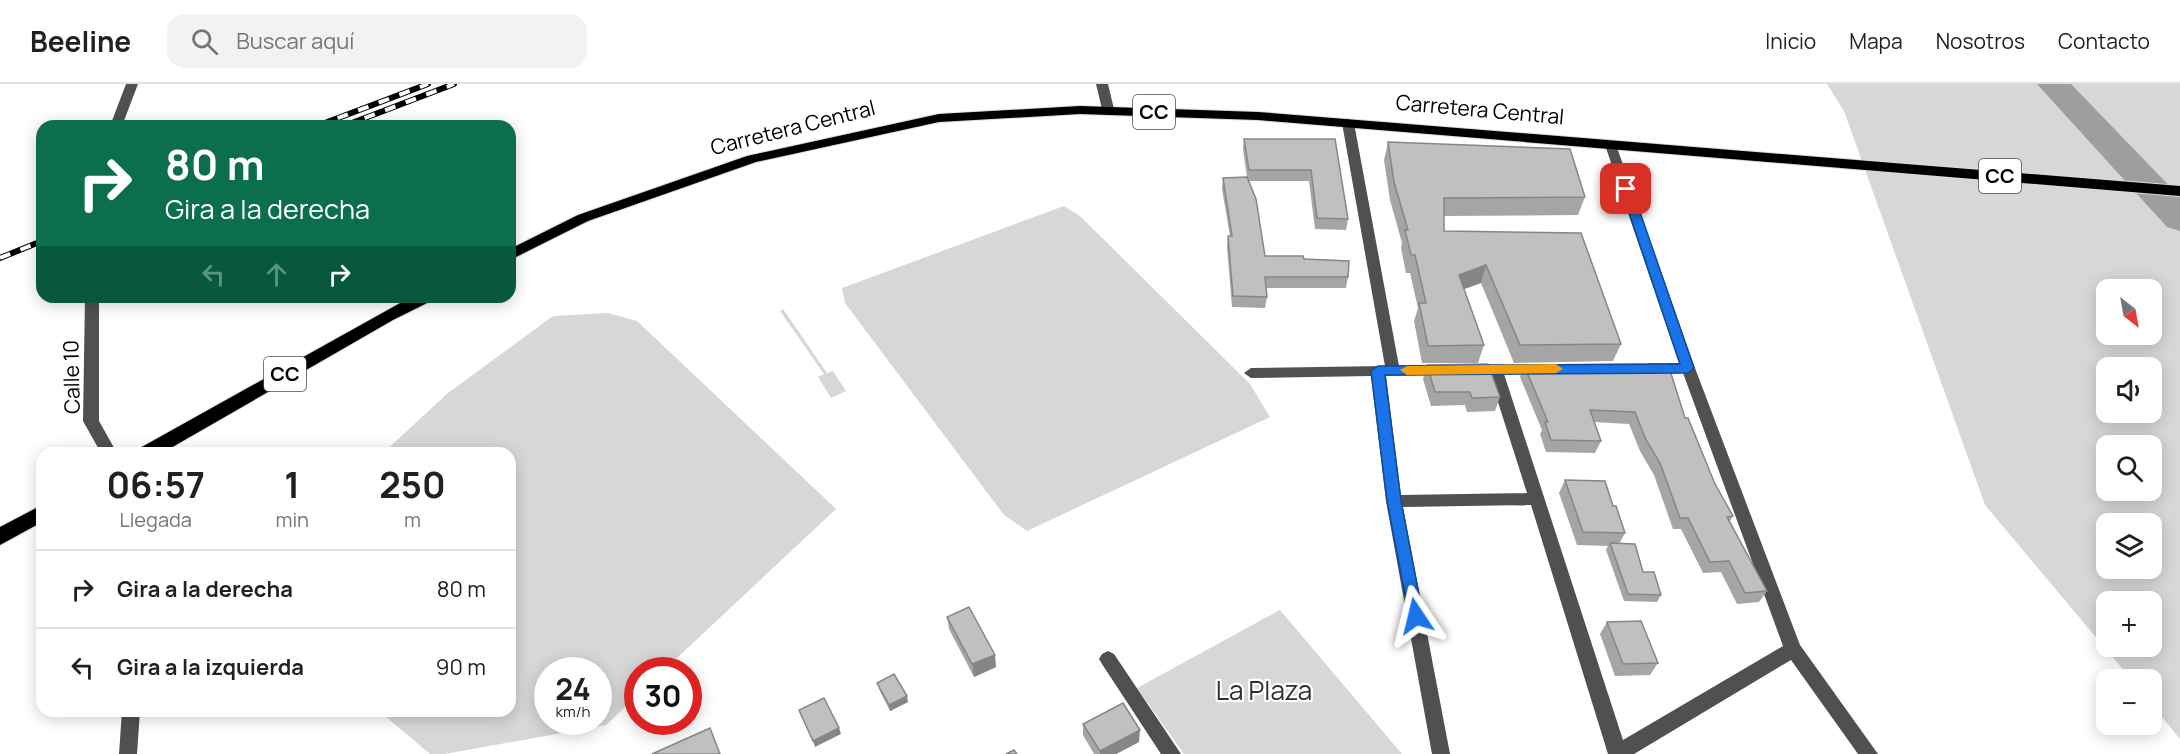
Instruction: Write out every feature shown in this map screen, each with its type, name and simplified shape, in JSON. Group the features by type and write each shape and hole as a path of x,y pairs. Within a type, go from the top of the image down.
{"highway":[{"name":"Carretera Central","path":"516,252 583,218 752,159 939,118 1108,109 1258,116 2180,191"},
{"name":"CC","path":"158,447 412,303"},
{"path":"0,537 36,516"}],"street":[{"path":"118,120 132,84"},
{"path":"1102,84 1108,109"},
{"path":"1348,123 1385,371 1394,501 1441,754"},
{"path":"1611,145 1688,368 1793,649 1869,754"},
{"name":"Calle 10","path":"92,303 91,421 106,447"},
{"path":"1631,368 1688,368"},
{"path":"1496,369 1618,754 1793,649"},
{"path":"1251,373 1563,369"},
{"path":"1394,501 1537,499"},
{"path":"1108,659 1169,753"},
{"path":"128,754 131,717"}],"green space":[{"path":"1827,84 2180,84 2180,739 2162,717 2162,669 2123,669 2113,657 2162,657 2162,591 2096,591 2096,637 1985,505 1844,111"},
{"path":"1064,206 1080,216 1250,384 1270,417 1027,531 1004,515 845,303 842,288"},
{"path":"783,309 827,373 833,371 846,391 831,398 818,377 824,374 780,311"},
{"path":"608,313 637,321 836,509 678,657 624,657 624,708 612,719 612,657 534,657 534,735 550,735 445,754 430,754 386,717 516,717 516,447 390,447 448,393 553,316"},
{"name":"La Plaza","path":"1280,610 1402,754 1184,754 1137,688"}],"building":[{"path":"1244,139 1335,139 1348,219 1317,218 1311,170 1249,170"},
{"path":"1388,142 1570,149 1585,197 1444,198 1444,231 1581,233 1621,344 1520,345 1486,265 1459,275 1484,345 1428,346 1419,303 1426,303 1415,255 1411,255 1405,230 1408,230 1394,182"},
{"path":"1247,177 1256,199 1265,256 1303,256 1304,259 1349,261 1348,277 1265,277 1267,297 1233,296 1228,236 1232,236 1223,178"},
{"path":"1488,364 1500,397 1472,398 1470,392 1435,392 1427,365"},
{"path":"1668,364 1685,418 1688,418 1715,484 1733,516 1727,517 1767,591 1745,593 1729,561 1710,562 1688,518 1680,518 1660,463 1646,440 1635,412 1590,410 1601,441 1551,440 1545,422 1548,422 1524,365"},
{"path":"1565,480 1605,481 1625,533 1583,532"},
{"path":"1610,543 1635,544 1643,572 1654,572 1661,595 1628,594"},
{"path":"969,607 995,655 972,664 947,617"},
{"path":"1641,621 1658,663 1623,664 1607,622"},
{"path":"894,674 907,696 889,705 877,683"},
{"path":"824,698 839,728 813,741 799,710"},
{"path":"1123,703 1140,730 1100,751 1083,724"},
{"path":"710,728 720,754 652,754 694,735 702,735 702,732"}],"waterway":[{"path":"2053,84 2180,219"}],"railway":[{"path":"333,120 428,84"},
{"path":"360,120 454,84"},
{"path":"0,258 36,243"}],"slow traffic":[{"path":"1407,370 1556,369"}],"route":[{"path":"1416,616 1394,501 1378,371 1688,368 1626,189"}]}
